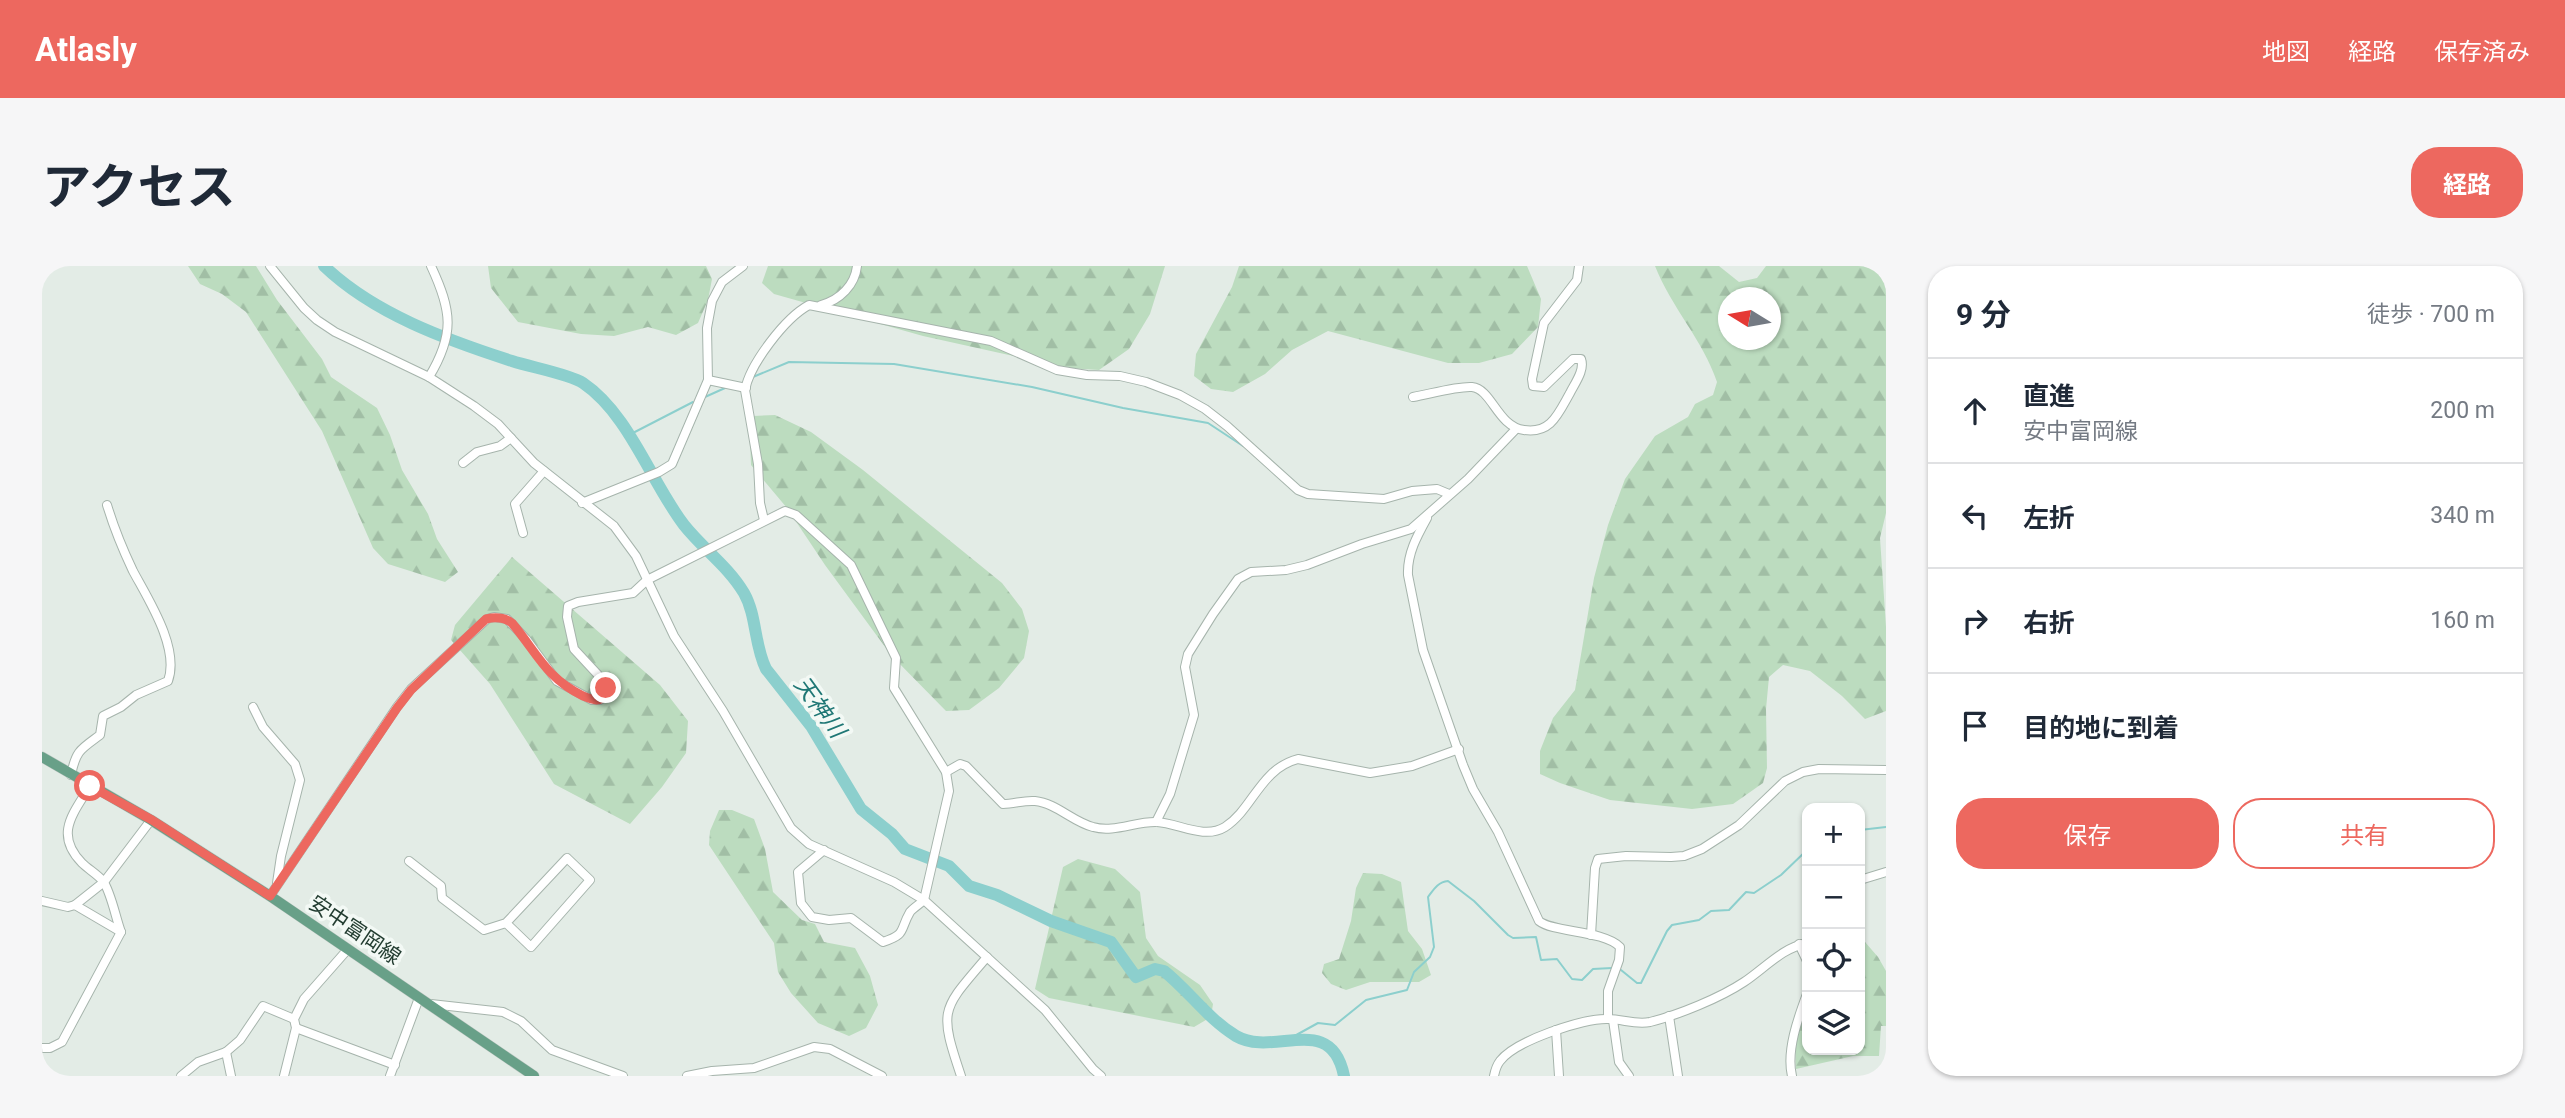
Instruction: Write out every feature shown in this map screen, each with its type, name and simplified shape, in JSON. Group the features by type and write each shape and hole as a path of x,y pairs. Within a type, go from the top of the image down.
{"main road":[{"name":"安中富岡線","path":"42,757 152,820 270,896 534,1076"}],"street":[{"path":"270,266 317,320 335,332 429,377 489,416 544,471 623,536 636,556 674,636 723,711 781,813 799,836 894,882 924,900 1045,1010 1101,1076"},
{"path":"429,377 444,352 448,321 448,308 431,266"},
{"path":"582,503 659,472 672,464 708,380 706,328 712,301 722,282 743,266"},
{"path":"818,306 829,303 855,281 857,266"},
{"path":"1413,397 1471,387 1478,389 1503,420 1516,429 1537,432 1550,425 1581,372 1583,361 1578,358 1569,363 1544,387 1534,386 1532,379 1544,323 1577,281 1579,266"},
{"path":"764,520 746,388 751,371 797,311 808,305 991,341 1056,370 1120,376 1146,382 1180,395 1205,409 1291,484 1308,494 1384,499 1412,491 1437,489 1449,494"},
{"path":"708,380 746,388"},
{"path":"1516,429 1427,518 1415,540 1407,565 1408,575 1423,650 1473,789 1498,832 1539,921 1543,925 1613,942 1620,947 1619,960 1608,991 1619,1062 1626,1076"},
{"path":"463,463 477,452 500,446 511,438"},
{"path":"523,533 515,504 544,471"},
{"path":"71,775 75,756 80,748 100,735 103,716 136,695 168,681 172,672 160,625 123,547 107,505"},
{"path":"270,896 404,698 486,619 507,619 526,639 557,681 592,700 600,700 607,694 606,688 600,677 574,649 567,617 568,607 578,602 633,593 647,580 785,511 796,515 850,565 896,658 894,688 946,772 949,791 924,900 911,911 904,930 898,937 883,942 851,918 812,918 801,903 798,872 824,850"},
{"path":"1156,822 1170,793 1194,715 1185,667 1188,654 1238,579 1251,572 1307,565 1362,544 1405,532 1427,518"},
{"path":"253,707 262,727 295,764 300,780 281,856 277,886"},
{"path":"946,772 960,764 966,766 1003,804 1036,801 1093,827 1107,830 1156,822 1213,831 1225,827 1275,771 1287,762 1298,759 1370,773 1412,766 1459,749"},
{"path":"1591,935 1595,868 1598,859 1684,856 1702,849 1740,825 1785,781 1803,772 1819,769 1886,771"},
{"path":"42,1048 50,1048 62,1042 121,932 104,882 68,845 69,820 90,786"},
{"path":"42,901 68,907 75,905 104,882 152,820"},
{"path":"409,861 441,886 443,898 484,930 506,923 567,858 590,880 531,947 506,923"},
{"path":"1865,878 1886,872"},
{"path":"75,905 121,932"},
{"path":"1494,1076 1505,1055 1543,1034 1589,1021 1611,1019 1644,1023 1669,1016 1743,983 1784,951 1802,944"},
{"path":"284,1076 295,1023 304,999 348,949"},
{"path":"961,1076 948,1035 946,1016 953,998 987,957"},
{"path":"390,1076 424,1001 503,1012 522,1021 552,1050 623,1076"},
{"path":"181,1076 198,1062 226,1052 240,1040 263,1006 295,1023 395,1065"},
{"path":"1792,1076 1790,1061 1802,1006"},
{"path":"1669,1016 1678,1076"},
{"path":"1556,1030 1559,1076"},
{"path":"687,1076 712,1070 754,1068 814,1047 830,1049 881,1076"},
{"path":"226,1052 231,1076"}],"green space":[{"path":"188,266 256,266 277,300 322,359 331,377 377,408 402,470 428,514 437,539 458,572 445,582 388,564 373,548 322,431 246,312 222,294 200,284"},
{"path":"488,266 706,266 712,279 708,300 698,323 676,335 648,327 614,336 581,334 518,322 491,288"},
{"path":"768,266 1165,266 1150,314 1129,349 1099,370 1067,368 923,336 774,294 762,283"},
{"path":"1239,266 1527,266 1541,299 1538,327 1512,354 1479,363 1448,363 1328,331 1292,350 1265,374 1233,392 1211,389 1194,376 1196,354 1232,287"},
{"path":"1655,266 1719,266 1739,282 1757,278 1766,266 1886,266 1886,513 1880,538 1886,627 1886,711 1865,719 1842,696 1810,671 1783,665 1769,677 1766,709 1767,768 1763,783 1733,804 1692,809 1610,800 1540,774 1540,751 1553,718 1575,690 1594,578 1608,525 1625,479 1655,436 1688,417 1695,404 1713,395 1717,382 1704,352 1669,296"},
{"path":"775,415 811,432 863,470 1002,583 1022,609 1029,631 1024,658 999,688 969,710 946,711 891,655 787,508 751,465 750,437 753,416"},
{"path":"512,557 660,685 688,721 686,753 662,787 630,824 554,784 490,684 451,640 455,625"},
{"path":"719,810 732,810 754,819 765,849 773,892 802,920 815,924 824,942 855,948 870,976 878,1005 866,1028 849,1036 818,1023 791,993 778,972 774,943 709,845 710,831"},
{"path":"1078,859 1115,869 1140,892 1146,938 1158,956 1200,985 1213,1004 1211,1017 1194,1027 1049,998 1035,989 1063,867"},
{"path":"1363,873 1382,874 1401,882 1408,931 1422,949 1431,975 1419,982 1370,982 1346,990 1331,984 1322,973 1324,964 1339,959 1351,921 1356,888"},
{"path":"1865,942 1886,971 1886,1026 1881,1026 1879,1056 1853,1056 1796,1069 1797,1036 1802,1016 1802,1055 1865,1055"}],"waterway":[{"name":"天神川","path":"324,266 365,298 412,324 487,353 577,380 599,396 626,430 684,525 731,574 744,593 766,669 811,726 861,809 892,834 905,849 949,866 969,886 997,895 1051,921 1111,942 1136,977 1155,969 1164,971 1216,1021 1236,1036 1251,1041 1299,1040 1327,1045 1337,1057 1344,1076"},
{"path":"753,377 789,362 894,364 1032,387 1123,408 1208,423 1243,446"},
{"path":"705,397 725,388"},
{"path":"629,435 693,402"},
{"path":"1865,829 1886,827"},
{"path":"1621,970 1637,983 1641,983 1672,925 1699,920 1711,911 1729,910 1746,892 1754,893 1781,875 1802,855"},
{"path":"1289,1039 1318,1023 1335,1025 1366,1000 1407,990 1414,972 1430,957 1434,947 1428,897 1436,886 1448,881 1474,901 1508,935 1513,938 1536,937 1541,960 1557,959 1572,979 1582,980 1593,969 1612,968"}],"route":[{"path":"90,786 152,820 270,896 411,690 486,619 494,617 507,619 512,623 548,671 569,689 596,701 604,699 606,688"}]}
